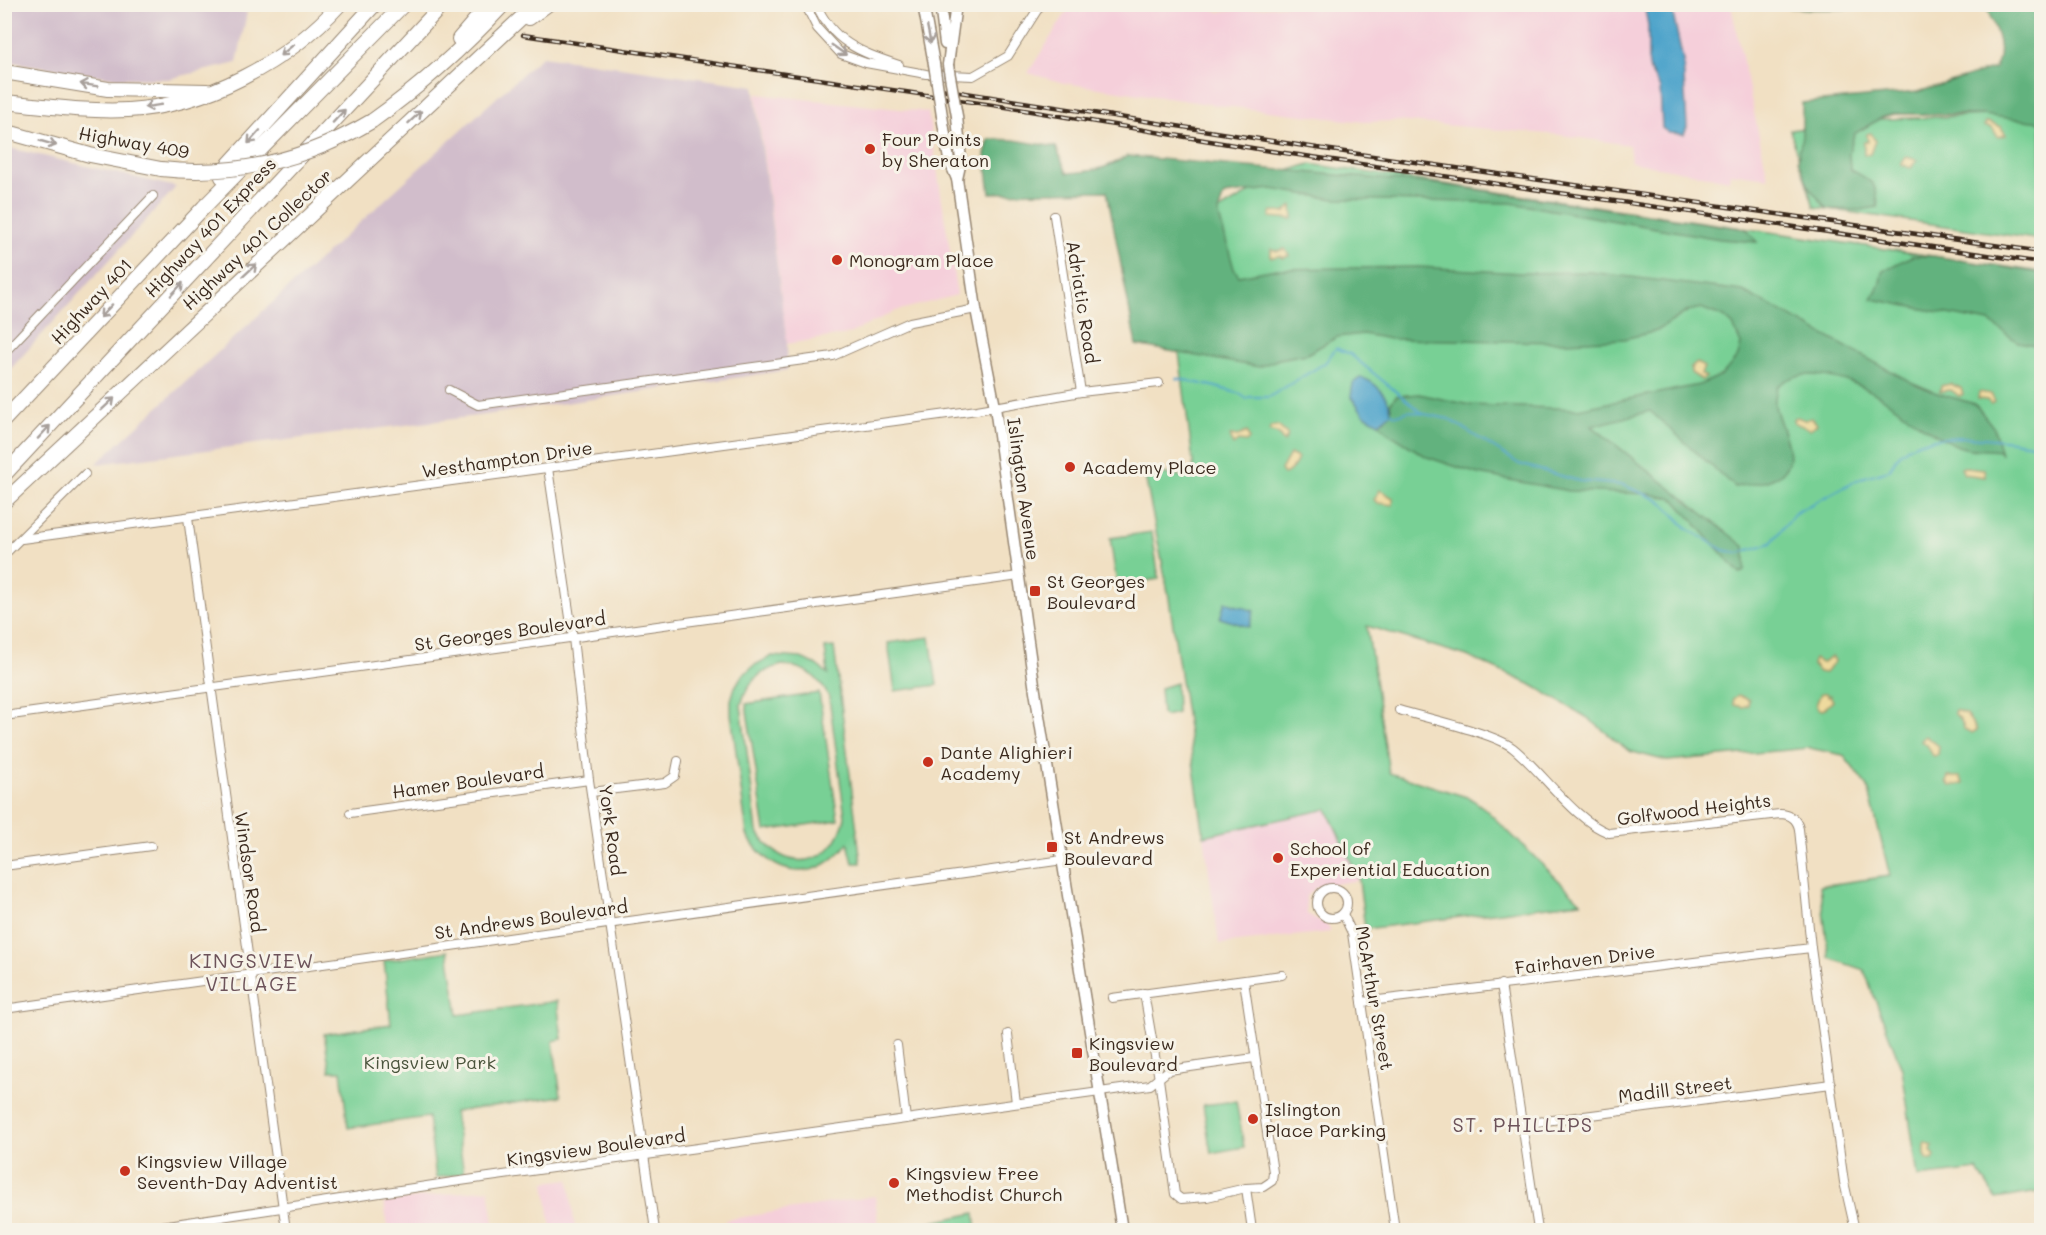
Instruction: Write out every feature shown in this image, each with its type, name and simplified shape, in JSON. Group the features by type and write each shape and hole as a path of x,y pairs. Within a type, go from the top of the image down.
{"highway":[{"name":"Highway 409","path":"4,102 74,110 130,110 180,102 210,91 277,58 340,4"},
{"path":"204,207 230,164 375,4"},
{"name":"Highway 401 Express","path":"204,207 404,4"},
{"name":"Highway 401 Express","path":"4,475 443,4"},
{"path":"444,61 489,4"},
{"path":"444,61 456,54 504,4"},
{"name":"Highway 401 Collector","path":"4,502 536,4"},
{"path":"516,23 536,15 548,4"},
{"name":"Highway 409","path":"4,131 90,155 162,169 213,171 287,159 316,150 372,121 418,86 444,61"},
{"path":"4,72 108,88 210,91"},
{"name":"Highway 401","path":"4,420 204,207"}],"main road":[{"name":"Islington Avenue","path":"940,4 957,116 961,161 957,179"},
{"path":"948,65 956,4"},
{"name":"Islington Avenue","path":"923,5 949,160 957,179 976,309 995,407 1062,860 1122,1230"}],"street":[{"path":"805,4 817,28 841,54 866,63 926,74 973,76 1008,56 1041,4"},
{"path":"816,4 823,19 841,39 857,51 926,74"},
{"path":"4,352 153,196"},
{"name":"Adriatic Road","path":"1054,216 1081,392"},
{"path":"449,390 478,405 833,356 910,322 976,309"},
{"name":"Westhampton Drive","path":"22,539 1159,383"},
{"name":"York Road","path":"548,468 573,638 589,780 655,1230"},
{"path":"4,555 85,474"},
{"name":"Windsor Road","path":"188,518 286,1230"},
{"name":"St Georges Boulevard","path":"4,716 1019,576"},
{"name":"Golfwood Heights","path":"1399,710 1502,741 1512,747 1589,822 1609,833 1780,814 1791,816 1800,829 1811,948 1844,1182 1855,1230"},
{"path":"592,792 665,783 675,776 678,760"},
{"name":"Hamer Boulevard","path":"350,813 589,780"},
{"path":"4,866 151,846"},
{"name":"St Andrews Boulevard","path":"4,1009 1062,860"},
{"name":"McArthur Street","path":"1330,887 1344,893 1347,907 1343,914 1329,918 1322,915 1317,909 1318,895 1330,887"},
{"name":"McArthur Street","path":"1343,914 1351,928 1395,1230"},
{"name":"Fairhaven Drive","path":"1362,1002 1811,948"},
{"path":"1112,998 1282,975"},
{"path":"1144,993 1177,1198 1207,1197 1246,1188 1263,1187 1272,1181 1273,1172 1244,981"},
{"path":"1501,984 1538,1230"},
{"path":"1008,1034 1016,1103"},
{"path":"897,1045 906,1119"},
{"name":"Kingsview Boulevard","path":"135,1230 283,1207 1150,1085 1169,1070 1254,1058"},
{"name":"Madill Street","path":"1522,1124 1831,1084"},
{"path":"1246,1188 1252,1230"},
{"path":"2037,1230 2042,1230"}],"shaded area":[{"path":"200,4 247,12 237,63 168,79 115,78 5,61 5,5"},
{"path":"1297,4 1731,5 1768,178 1730,173 1729,180 1631,162 1629,145 1561,135 1396,121 1364,122 1216,105 1064,83 1028,73 1071,5 1201,5 1220,12"},
{"path":"542,56 754,86 787,344 787,370 485,415 96,464"},
{"path":"756,94 928,112 957,295 896,311 849,334 787,344"},
{"path":"5,147 176,187 5,375"},
{"name":"School of Experiential Education","path":"1327,809 1359,880 1317,887 1306,896 1307,914 1328,925 1331,932 1219,944 1204,836"},
{"path":"569,1179 575,1230 540,1230 551,1229 545,1182"},
{"path":"489,1189 495,1230 388,1230 384,1202"},
{"path":"875,1196 879,1230 727,1230 725,1220"}],"green space":[{"path":"1763,5 1875,5 1805,9"},
{"path":"1972,5 2041,5 2041,122 1982,115 1894,114 1883,117 1854,134 1849,154 1850,169 1875,187 1878,207 1860,210 1827,209 1809,187 1798,161 1802,135 1802,103 1918,92 1995,68 2000,53 1996,31 1987,9"},
{"path":"2041,113 2041,240 1814,207 1790,130 1862,120"},
{"path":"989,139 1014,140 1056,147 1067,173 1098,169 1127,156 1437,184 1746,229 1757,242 1720,239 1511,203 1334,199 1271,189 1224,195 1218,212 1234,269 1239,276 1276,269 1419,267 1520,273 1590,272 1743,291 1911,382 1937,393 1975,404 1994,428 2001,455 1999,451 1958,446 1940,437 1863,387 1845,380 1817,375 1793,377 1777,387 1775,406 1789,456 1782,473 1763,482 1735,487 1650,411 1592,426 1745,547 1745,571 1740,574 1674,499 1650,494 1569,491 1478,474 1427,457 1388,433 1379,423 1385,419 1391,408 1390,404 1396,396 1419,394 1470,405 1578,409 1699,385 1722,375 1738,356 1741,344 1733,325 1724,317 1701,308 1688,311 1657,331 1624,339 1566,342 1390,339 1363,334 1337,337 1307,354 1279,359 1259,367 1136,345 1107,191 990,193 985,154"},
{"path":"1310,164 2041,272 2042,1186 2038,1192 1996,1199 1978,1170 1918,1177 1902,1069 1864,970 1829,958 1820,886 1890,876 1868,787 1843,755 1809,748 1667,761 1629,751 1588,718 1534,686 1467,656 1367,626 1389,773 1470,798 1484,808 1581,902 1365,929 1359,880 1327,809 1204,836 1168,592 1144,471 1195,478 1165,243 1284,172"},
{"path":"1912,256 1933,256 2041,273 2041,346 2018,342 1989,322 1872,299 1880,283 1882,271"},
{"path":"1152,532 1159,579 1117,585 1110,538"},
{"path":"930,637 937,685 895,691 888,643"},
{"path":"834,647 861,863 853,863 848,843 836,856 823,865 809,870 796,871 782,868 770,861 747,835 731,700 741,677 753,666 772,656 801,658 815,664 828,674 825,648","holes":["782,665 805,670 816,678 829,697 845,817 831,847 820,856 807,860 794,860 780,855 757,831 741,705 747,690 755,679"]},
{"path":"1176,683 1177,713 1165,716 1162,714 1160,688"},
{"path":"819,693 838,820 765,831 746,704"},
{"name":"Kingsview Park","path":"448,951 458,1015 557,1001 562,1039 553,1041 561,1096 454,1112 464,1173 436,1178 428,1117 348,1128 341,1071 330,1071 324,1034 391,1024 384,961"},
{"path":"1236,1101 1244,1147 1211,1153 1203,1105"},
{"path":"975,1213 977,1230 912,1230 912,1227 932,1225 932,1222"}],"sand":[{"path":"1987,122 2001,127 2006,135 1998,137 1992,128 1984,126"},
{"path":"1871,133 1875,141 1870,154 1864,154 1864,142 1868,142 1867,134"},
{"path":"1906,157 1917,160 1911,168 1901,165"},
{"path":"1292,206 1293,219 1270,217 1272,211 1284,213"},
{"path":"1271,249 1278,251 1285,249 1289,256 1271,257"},
{"path":"1697,363 1704,367 1701,374 1706,377 1702,380 1691,373 1691,368"},
{"path":"1950,384 1961,388 1963,394 1959,396 1951,390 1940,391 1941,386"},
{"path":"1979,392 1991,394 1995,402 1991,404 1987,400 1978,399"},
{"path":"1797,417 1805,420 1812,418 1817,424 1810,429 1794,423 1793,419"},
{"path":"1278,426 1288,435 1284,442 1278,434 1269,431 1271,427"},
{"path":"1247,432 1249,439 1246,442 1238,441 1233,445 1230,435 1238,436"},
{"path":"1290,454 1298,458 1292,468 1284,474 1281,470"},
{"path":"1961,468 1984,469 1985,477 1964,474"},
{"path":"1380,490 1393,498 1393,505 1378,503 1374,500"},
{"path":"1832,656 1835,661 1825,673 1819,672 1812,664 1814,659 1821,663"},
{"path":"1821,693 1830,695 1833,701 1823,710 1818,709 1816,705"},
{"path":"1738,695 1749,700 1748,705 1743,707 1734,705 1733,699"},
{"path":"1955,710 1966,714 1977,730 1972,733 1964,729 1961,720 1954,713"},
{"path":"1925,736 1939,746 1938,755 1933,756 1927,745 1921,741"},
{"path":"1948,777 1960,777 1964,784 1950,786 1946,782"},
{"path":"1925,1143 1933,1146 1931,1151 1935,1156 1933,1160 1928,1160 1925,1155"}],"water":[{"path":"1644,5 1671,5 1683,60 1687,127 1684,134 1669,133 1662,128 1660,88 1650,71 1648,60 1648,25"},
{"path":"1360,378 1376,386 1388,402 1391,413 1379,423 1364,415 1351,396 1353,383"},
{"path":"1225,602 1254,611 1249,627 1220,618"}],"waterway":[{"path":"1205,384 1241,394 1246,399 1269,397 1325,363 1336,348 1350,354 1421,412"},
{"path":"1176,378 1202,384"},
{"path":"1391,413 1397,415 1409,411 1449,419 1519,464 1579,481 1623,485 1661,501 1688,529 1723,550 1739,553 1771,543 1795,513 1861,478 1889,470 1903,451 1916,444 1950,437 1970,437 2042,446"}],"railway":[{"path":"523,35 1006,107 1264,150 2042,263"},
{"path":"934,88 1317,148 2042,252"}],"place":[{"name":"Four Points by Sheraton","path":"870,149"},
{"name":"Monogram Place","path":"837,260"},
{"name":"Academy Place","path":"1070,467"},
{"name":"St Georges Boulevard","path":"1035,591"},
{"name":"Dante Alighieri Academy","path":"928,762"},
{"name":"St Andrews Boulevard","path":"1052,847"},
{"name":"School of Experiential Education","path":"1278,858"},
{"name":"Kingsview Boulevard","path":"1077,1053"},
{"name":"Islington Place Parking","path":"1253,1119"},
{"name":"Kingsview Village Seventh-Day Adventist","path":"125,1171"},
{"name":"Kingsview Free Methodist Church","path":"894,1183"}],"district":[{"name":"KINGSVIEW VILLAGE","path":"252,972"},
{"name":"ST. PHILLIPS","path":"1523,1124"}]}
